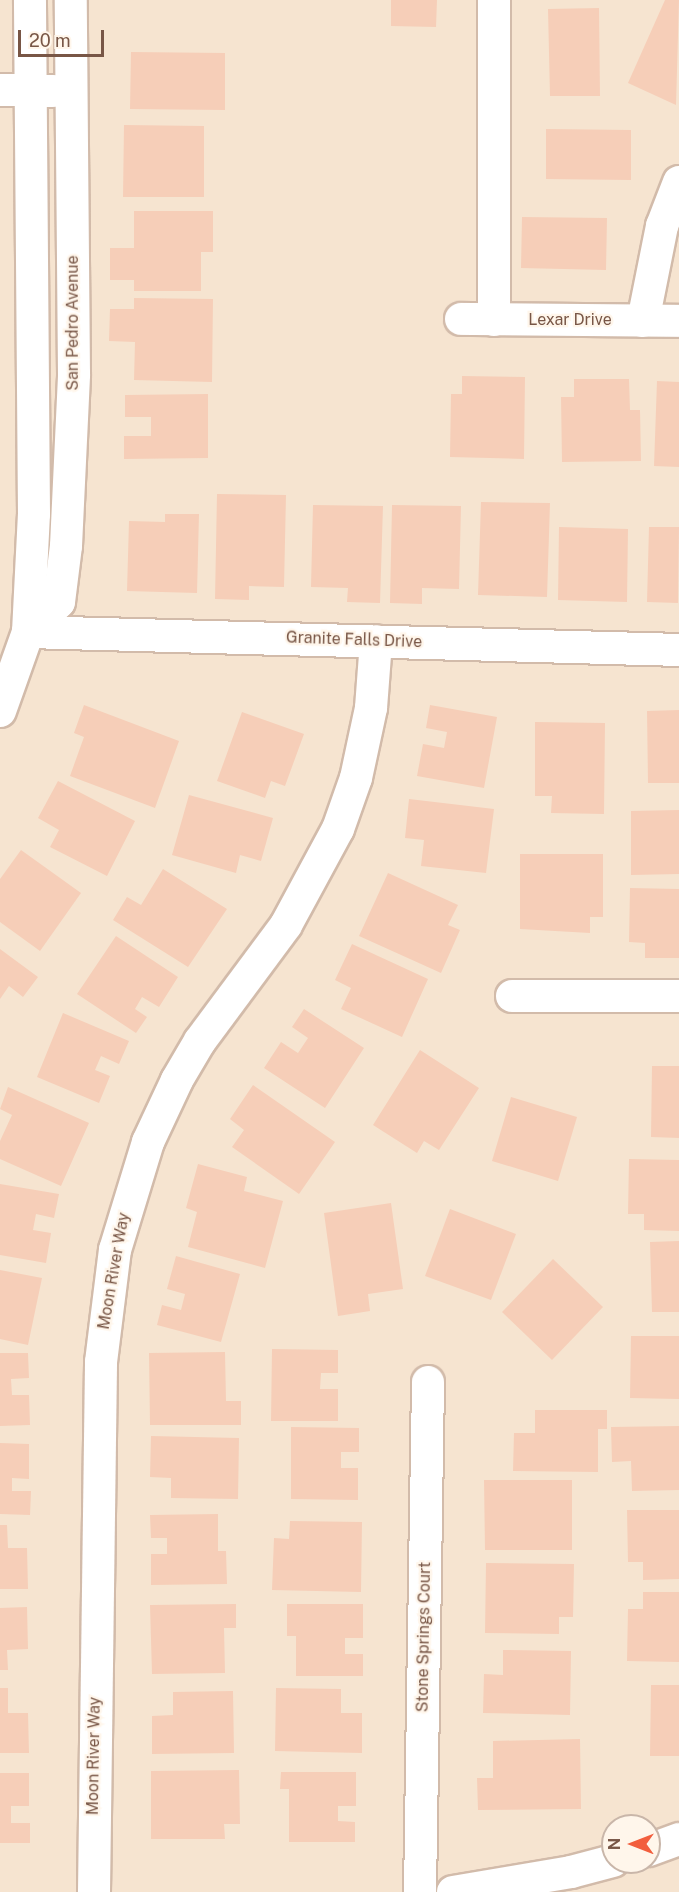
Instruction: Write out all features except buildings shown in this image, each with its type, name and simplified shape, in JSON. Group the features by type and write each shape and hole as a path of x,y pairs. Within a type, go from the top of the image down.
{"street":[{"name":"San Pedro Avenue","path":"0,711 28,632 34,459 30,0"},
{"name":"San Pedro Avenue","path":"28,632 59,602 66,546 74,374 70,0"},
{"path":"494,0 494,320"},
{"path":"0,90 71,91"},
{"path":"643,321 662,226 679,182"},
{"name":"Lexar Drive","path":"461,319 679,321"},
{"name":"Granite Falls Drive","path":"28,632 679,650"},
{"name":"Moon River Way","path":"94,1892 100,1362 115,1250 148,1142 177,1080 206,1032 286,925 338,829 356,778 371,708 376,641"},
{"path":"512,996 679,996"},
{"name":"Stone Springs Court","path":"420,1892 428,1382"},
{"path":"661,1846 679,1839"},
{"path":"453,1892 571,1872 601,1864"}],"shaded area":[{"path":"0,0 679,0 679,1892 0,1892"}]}
